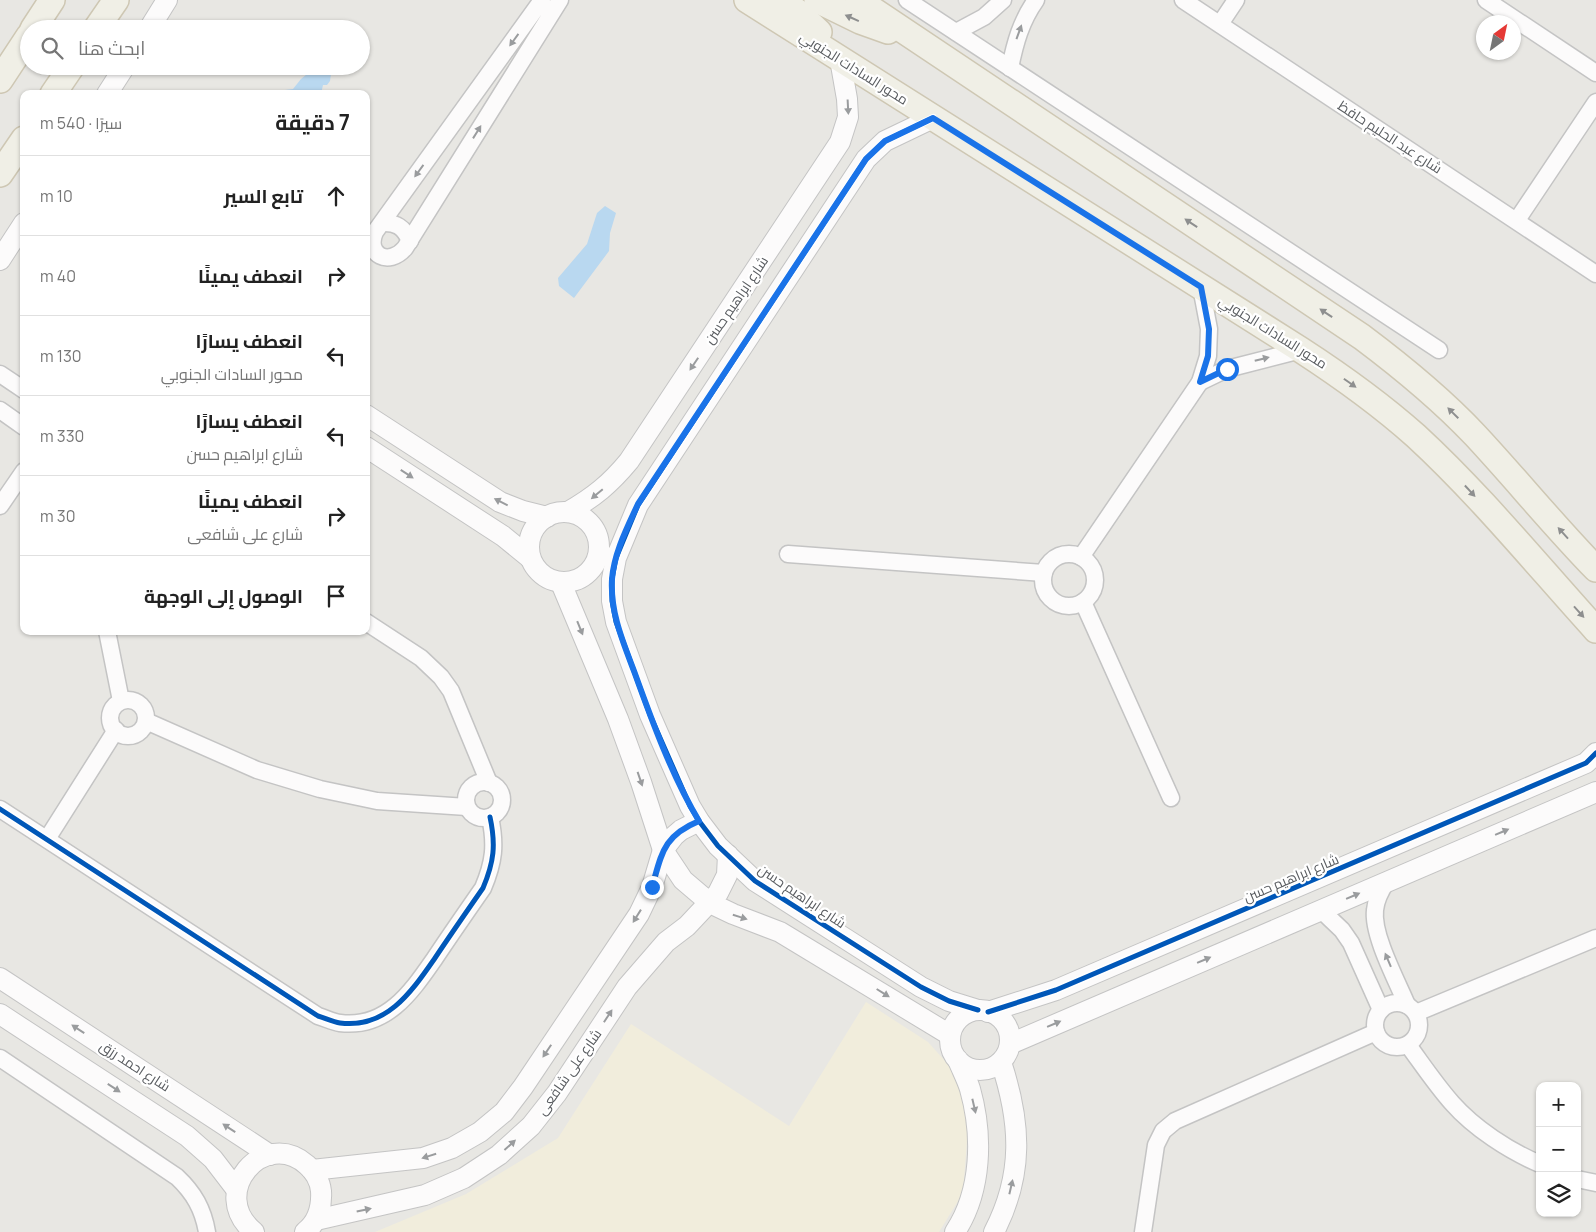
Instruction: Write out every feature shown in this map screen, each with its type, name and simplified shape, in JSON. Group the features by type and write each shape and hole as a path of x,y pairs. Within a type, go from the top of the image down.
{"main road":[{"path":"40,20 52,0"},
{"path":"102,20 116,0"},
{"name":"محور السادات الجنوبي","path":"747,0 1301,350 1357,388 1415,436 1473,495 1596,630"},
{"path":"782,0 814,26 840,59"},
{"path":"817,0 860,22 915,38"},
{"path":"858,0 1390,358 1440,400 1591,558"},
{"path":"0,80 20,50"},
{"path":"56,90 66,75"},
{"path":"0,174 20,144"}],"street":[{"path":"154,20 167,0"},
{"path":"542,0 535,24 410,241 399,255 393,258 380,256 375,251 372,238 382,223 535,24 560,0"},
{"path":"907,0 1439,350"},
{"path":"956,32 984,17 1004,0"},
{"path":"1010,68 1019,30 1036,0"},
{"name":"شارع عبد الحليم حافظ","path":"1183,0 1596,274"},
{"path":"1220,24 1236,0"},
{"path":"1486,0 1596,73"},
{"name":"شارع ابراهيم حسن","path":"568,512 591,499 612,481 629,461 840,142 848,117 840,59"},
{"path":"110,90 119,75"},
{"path":"1517,220 1596,102"},
{"name":"شارع ابراهيم حسن","path":"933,118 885,141 866,159 638,504 607,556 612,579 612,601 616,622 650,715 690,806 699,821 728,856 755,881 921,987 949,1001 983,1011 1056,990 1586,763 1596,753"},
{"path":"382,223 391,222 400,226 406,232 410,241"},
{"path":"10,254 20,233"},
{"path":"1081,556 1200,382 1208,356 1209,329 1201,287"},
{"path":"1200,382 1227,369 1301,350"},
{"path":"0,374 20,387"},
{"path":"0,410 20,424"},
{"path":"370,418 500,502 523,511 547,517"},
{"path":"370,450 504,536 530,558"},
{"path":"0,506 20,477"},
{"path":"568,512 588,522 596,531 599,542 607,556 596,563 590,572 577,580 561,583 542,575 535,568 530,558 529,546 531,534 537,524 557,513 568,512"},
{"path":"788,554 1044,573"},
{"path":"1074,554 1081,556 1089,562 1094,570 1094,588 1090,596 1074,606 1065,606 1057,603 1050,598 1045,590 1043,582 1044,573 1052,560 1059,556 1074,554"},
{"path":"561,583 618,719 663,850 682,880 710,903 732,914 780,932 950,1035"},
{"path":"1082,602 1171,798"},
{"path":"370,625 420,658 441,678 451,691 490,783"},
{"path":"107,635 121,701"},
{"path":"121,701 134,701 139,704 146,715 146,721 139,732 134,735 121,734 112,725 110,718 115,705 121,701"},
{"path":"146,721 257,770 320,789 377,801 467,807"},
{"path":"47,839 116,730"},
{"path":"483,782 490,783 501,793 501,808 490,817 479,818 470,812 466,800 471,788 483,782"},
{"path":"1010,1044 1596,792"},
{"path":"0,809 318,1016 341,1023 365,1022 387,1013 406,998 483,888 490,871 494,853 494,834 490,817"},
{"path":"312,1170 423,1158 452,1148 480,1132 504,1112 523,1087 639,914 652,887 663,850 681,830 699,821"},
{"name":"شارع على شافعى","path":"310,1226 425,1195 464,1178 499,1155 531,1126 557,1093 632,980 666,942 687,926 710,903 724,884 728,856"},
{"path":"1387,881 1379,895 1374,910 1376,932 1411,1009 1419,1020 1417,1034 1408,1045 1402,1047 1389,1046 1379,1038 1375,1024 1376,1016 1389,1005 1398,1003 1411,1009 1596,938"},
{"path":"1308,883 1321,910 1342,930 1351,943 1381,1010"},
{"name":"شارع احمد رزق","path":"0,978 270,1155"},
{"path":"955,1232 969,1202 976,1173 979,1144 976,1115 970,1087 953,1053 950,1035 960,1018 968,1012 983,1011 997,1016 1004,1023 1009,1033 1010,1044 1007,1054 1000,1062 990,1068 979,1070 967,1067 958,1060"},
{"path":"0,1014 187,1136 213,1159 236,1189"},
{"path":"1143,1232 1156,1146 1163,1131 1175,1121 1376,1032"},
{"path":"1408,1045 1453,1104 1487,1134 1527,1159 1536,1162"},
{"path":"0,1058 177,1177 199,1203 205,1219 207,1232"},
{"path":"994,1232 1002,1217 1012,1187 1016,1156 1016,1124 1011,1092 1000,1062"},
{"path":"248,1229 237,1208 236,1189 242,1174 254,1161 270,1155 286,1154 301,1160 312,1170 321,1186 322,1203 310,1226"},
{"path":"1581,1180 1596,1183"}],"shaded area":[{"path":"866,1002 928,1042 955,1072 969,1113 963,1193 939,1232 375,1232 466,1194 558,1138 631,1024 789,1126"}],"water":[{"path":"306,75 331,75 330,81 327,85 323,85 322,90 285,90 293,89"},
{"path":"605,206 616,213 610,233 609,251 574,298 559,286 558,278 587,244 597,213"}],"cycle path":[{"path":"933,118 885,141 866,159 638,505 616,558 612,579 612,601 616,622 650,715 690,806 718,846 755,881 921,987 949,1001 978,1010"},
{"path":"988,1012 1056,990 1586,763 1596,753"},
{"path":"0,809 318,1016 340,1023 357,1023 385,1014 407,995 426,971 483,888 490,870 493,853 490,817"}],"route":[{"path":"652,887 663,850 681,830 699,821 690,806 650,715 616,622 612,601 612,579 616,558 638,504 866,159 885,141 933,118 1201,287 1209,329 1208,356 1200,382 1227,369"}]}
